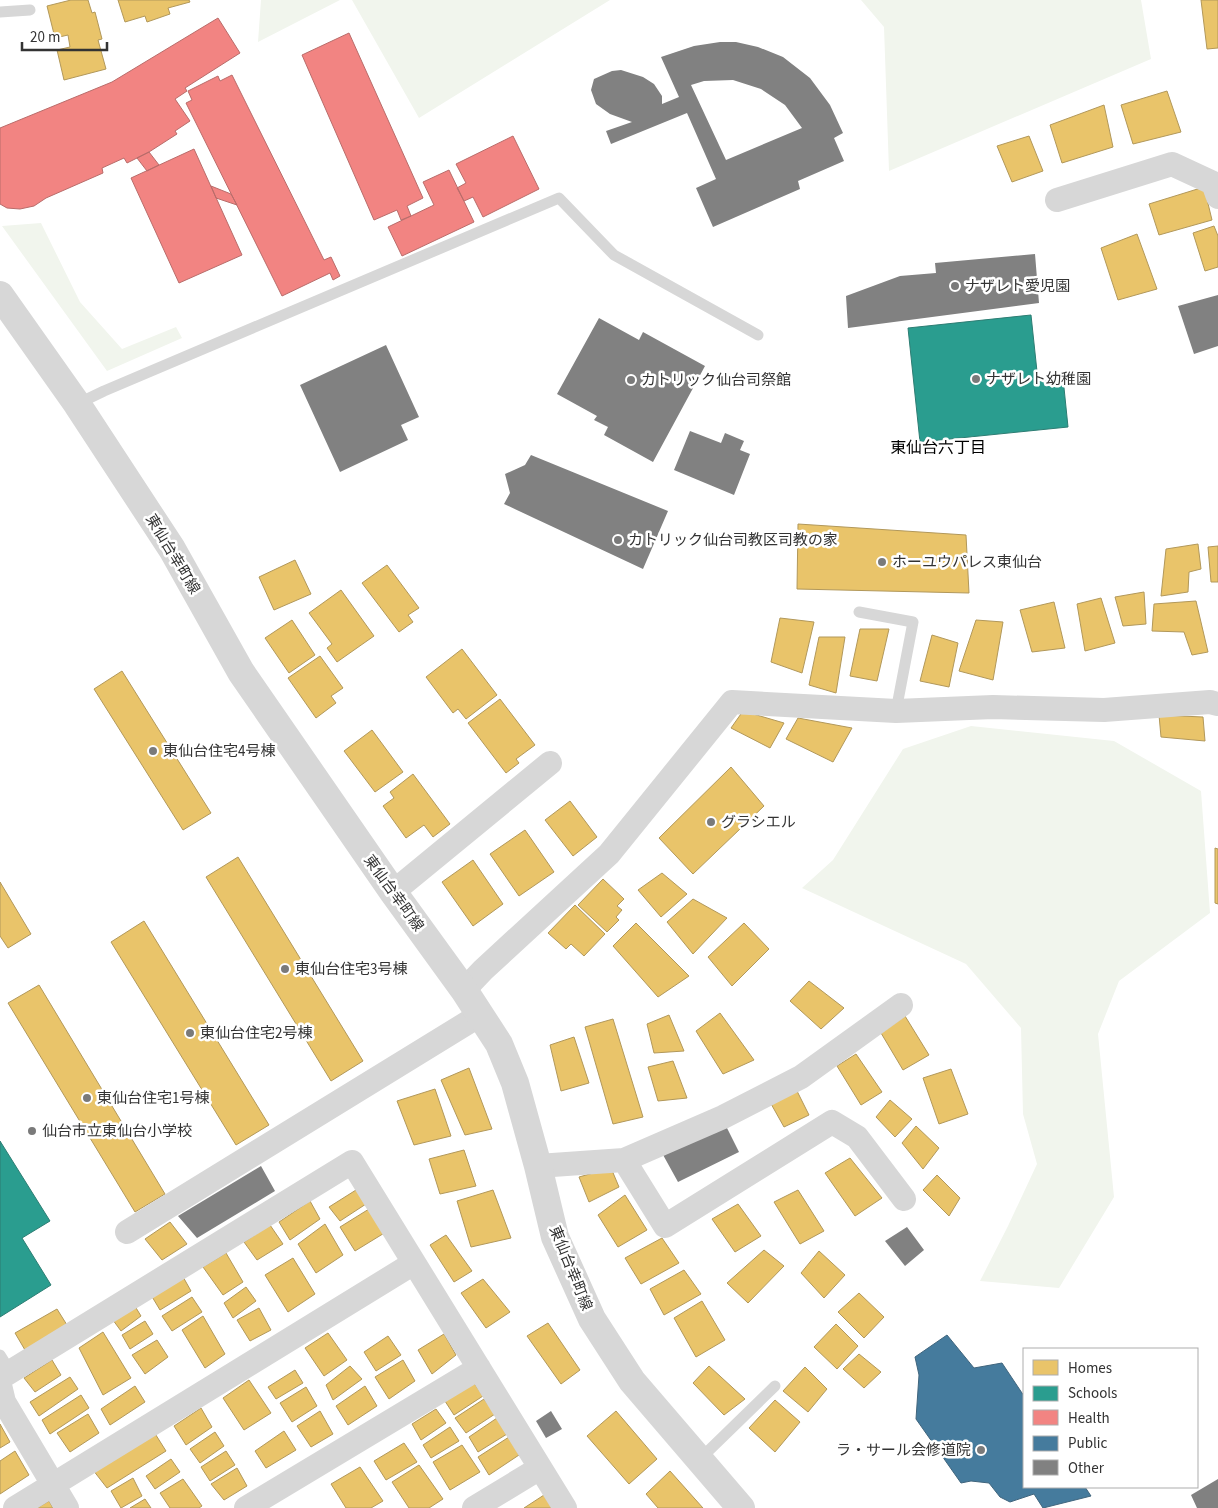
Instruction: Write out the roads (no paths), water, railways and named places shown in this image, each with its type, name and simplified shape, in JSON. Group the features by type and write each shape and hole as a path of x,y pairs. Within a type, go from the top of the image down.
{"street":[{"path":"1057,200 1172,164 1213,182 1218,197"},
{"name":"東仙台幸町線","path":"0,295 77,404 172,549 241,672 393,892 464,990 499,1044 515,1083 555,1237 592,1318 632,1381 741,1508"},
{"path":"464,990 483,970 609,854 732,702 896,711 993,707 1104,710 1210,702 1218,704"},
{"path":"393,892 550,763"},
{"path":"538,1166 624,1160 722,1117 801,1077 900,1006"},
{"path":"127,1232 480,1015"},
{"path":"624,1160 665,1226 832,1122 857,1137 904,1199"},
{"path":"67,1508 53,1485 2,1382 352,1162 565,1508"},
{"path":"15,1508 414,1263"},
{"path":"246,1508 479,1368"},
{"path":"474,1508 540,1468"}],"lane":[{"path":"0,12 30,10"},
{"path":"77,404 560,198 614,255 758,335"},
{"path":"859,612 913,622 896,711"},
{"path":"699,1460 775,1386"}],"place":[{"name":"ナザレト愛児園","path":"955,286"},
{"name":"ナザレト幼稚園","path":"976,379"},
{"name":"カトリック仙台司祭館","path":"631,380"},
{"name":"カトリック仙台司教区司教の家","path":"618,540"},
{"name":"ホーユウパレス東仙台","path":"882,562"},
{"name":"東仙台住宅4号棟","path":"153,751"},
{"name":"グラシエル","path":"711,822"},
{"name":"東仙台住宅3号棟","path":"285,969"},
{"name":"東仙台住宅2号棟","path":"190,1033"},
{"name":"東仙台住宅1号棟","path":"87,1098"},
{"name":"仙台市立東仙台小学校","path":"32,1131"},
{"name":"ラ・サール会修道院","path":"981,1450"}],"district":[{"name":"東仙台六丁目","path":"938,447"}]}
